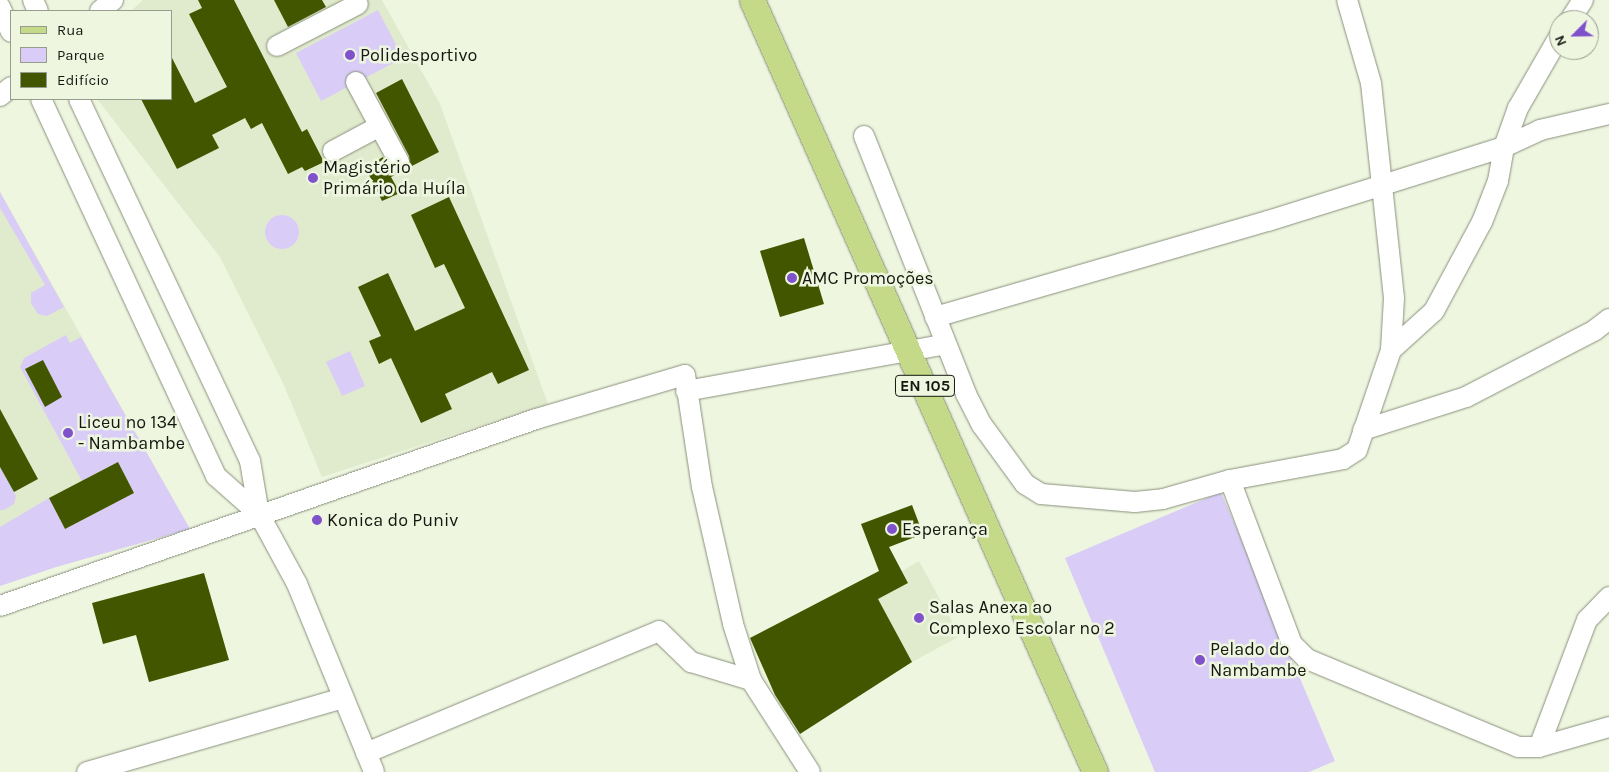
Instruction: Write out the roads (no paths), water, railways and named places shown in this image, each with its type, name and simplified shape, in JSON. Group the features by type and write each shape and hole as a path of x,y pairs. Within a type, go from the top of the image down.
{"main road":[{"name":"EN 105","path":"752,0 910,351 1095,772"}],"street":[{"path":"101,10 113,0"},
{"path":"864,136 946,344 982,425 1025,484 1041,494 1135,502 1163,499 1230,480 1343,459 1357,450 1362,430 1391,350 1394,298 1371,83 1347,0"},
{"path":"276,46 358,4"},
{"path":"0,8 10,30"},
{"path":"1391,350 1434,311 1482,222 1498,181 1504,146 1518,108 1549,54"},
{"path":"356,82 399,162"},
{"path":"0,96 10,88"},
{"path":"42,100 216,476 259,514"},
{"path":"79,100 250,461 259,514 297,584 374,772"},
{"path":"935,317 1268,221 1504,146 1540,130 1609,114"},
{"path":"333,151 380,126"},
{"path":"1362,430 1466,397 1595,330 1609,319"},
{"path":"686,391 946,344"},
{"path":"0,606 259,514 536,419 685,376 702,487 733,624 751,680 810,772"},
{"path":"1230,480 1292,644 1307,659 1518,747 1539,746 1609,727"},
{"path":"1539,746 1587,620 1609,597"},
{"path":"366,753 659,631 691,662 751,680"},
{"path":"87,772 344,698"}],"place":[{"name":"Polidesportivo","path":"350,55"},
{"name":"Magistério Primário da Huíla","path":"313,178"},
{"name":"AMC Promoções","path":"792,278"},
{"name":"Liceu nº 134 - Nambambe","path":"68,433"},
{"name":"Konica do Puniv","path":"317,520"},
{"name":"Esperança","path":"892,529"},
{"name":"Salas Anexa ao Complexo Escolar nº 2","path":"919,618"},
{"name":"Pelado do Nambambe","path":"1200,660"}]}
